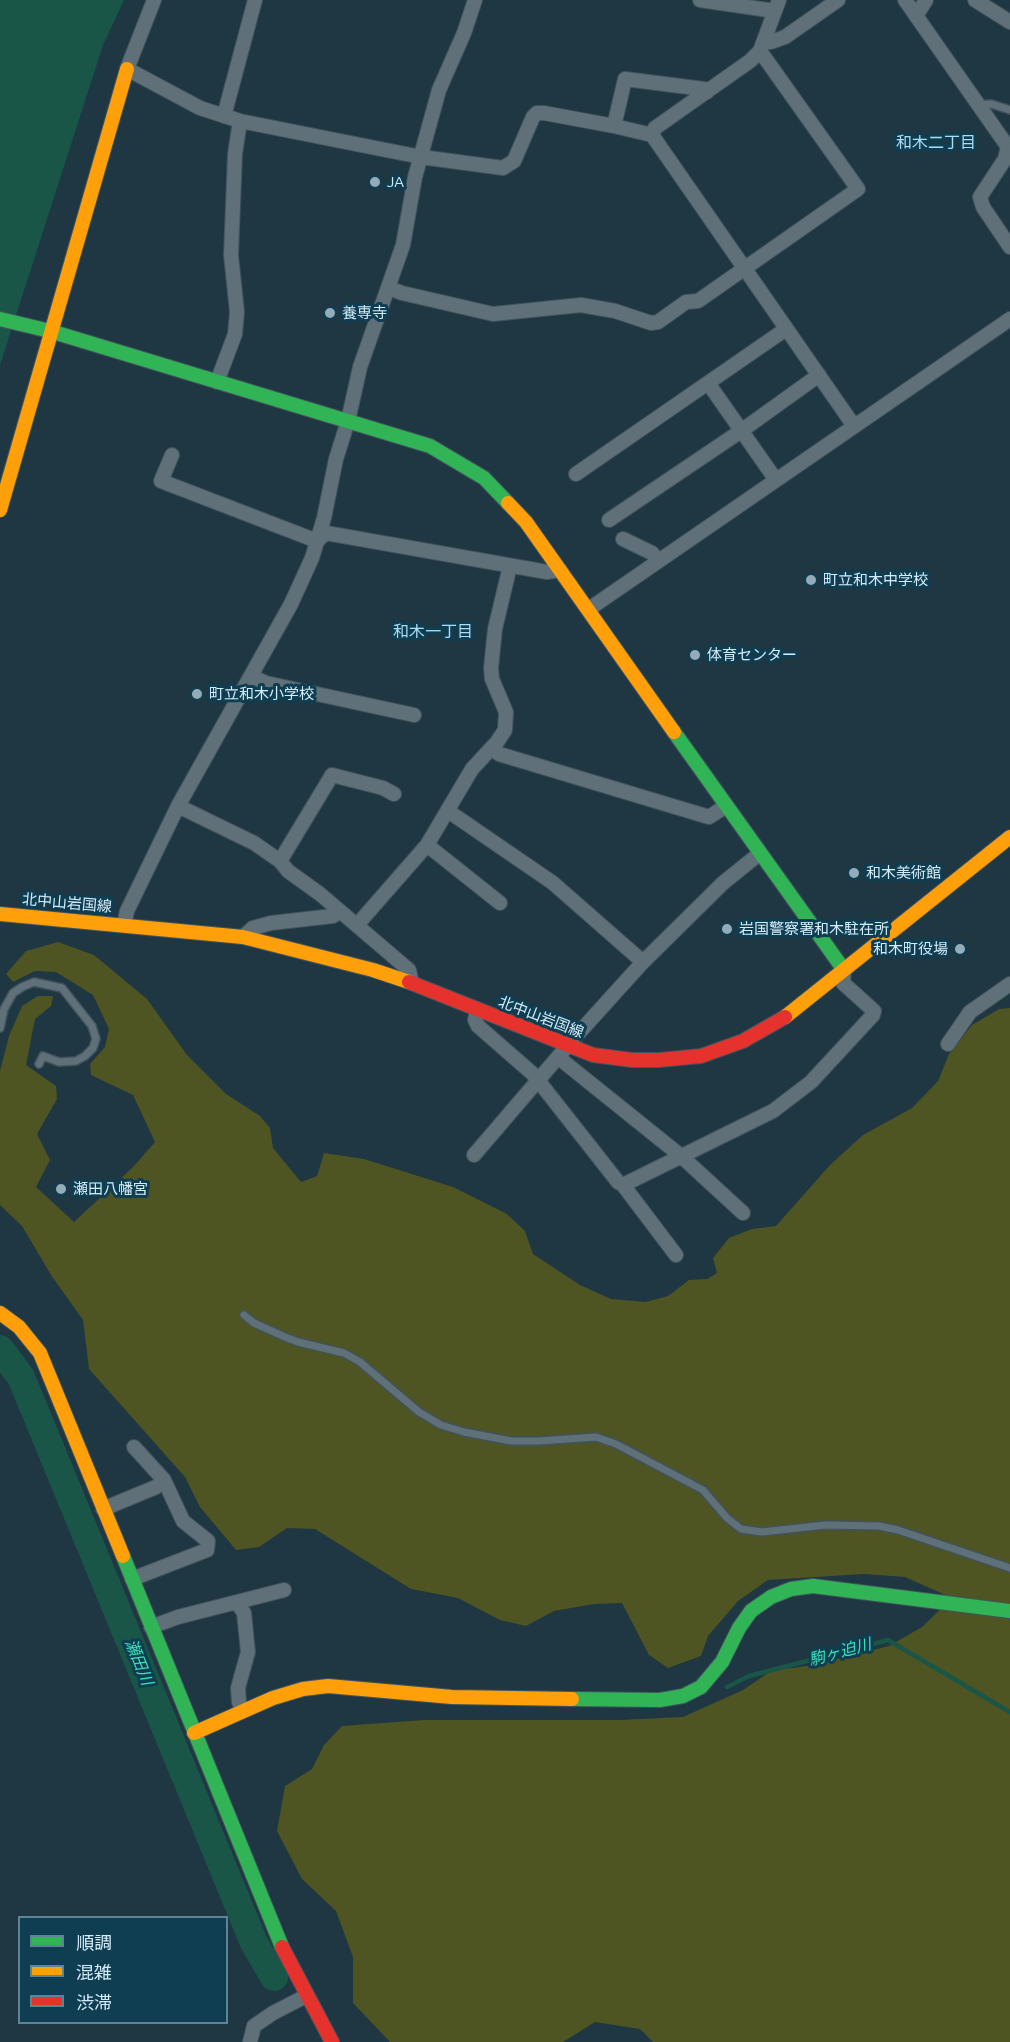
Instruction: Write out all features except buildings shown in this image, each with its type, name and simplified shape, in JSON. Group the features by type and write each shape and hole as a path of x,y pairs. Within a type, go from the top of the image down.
{"street":[{"path":"0,510 127,69 154,0"},
{"path":"224,116 255,0"},
{"path":"124,925 127,911 178,806 291,604 312,558 324,518 336,459 348,421 360,367 403,245 421,157 439,90 464,33 475,0"},
{"path":"652,135 655,128 750,61 762,46 777,5 700,0"},
{"path":"762,46 785,37 838,0"},
{"path":"905,0 1008,147 1005,159 980,197 983,207 1010,247"},
{"path":"916,16 926,0"},
{"path":"975,0 1010,22"},
{"path":"388,288 493,314 581,305 615,311 651,323 658,322 687,302 698,301 858,189 762,46"},
{"path":"127,69 200,108 240,121 421,157 502,168 514,161 533,117 537,113 652,135 854,426"},
{"path":"614,126 625,79 704,89 706,92"},
{"path":"217,382 235,334 237,312 231,255 240,121"},
{"path":"0,319 50,331 430,446 484,478 526,522 589,609 759,854 844,970 843,983 874,1011 873,1015 811,1082 773,1111 623,1185"},
{"path":"589,609 1010,319"},
{"path":"576,474 786,328"},
{"path":"609,520 819,375"},
{"path":"708,383 776,480"},
{"path":"172,455 161,481 316,541"},
{"path":"316,541 326,533 547,572 560,570"},
{"path":"623,539 652,553 658,561"},
{"path":"357,926 390,885 427,845 472,769 505,730 506,712 492,679 491,668 495,629 510,566"},
{"path":"251,676 266,683 414,715"},
{"path":"492,748 499,754 709,817 726,806"},
{"path":"280,861 332,775 383,788 394,794"},
{"path":"178,806 254,843 280,861 288,871 340,911 409,970 412,983"},
{"path":"448,811 553,884 643,962"},
{"name":"北中山岩国線","path":"0,914 243,937 373,970 412,983 477,1010 563,1051 632,1060 659,1060 701,1056 743,1041 786,1016 1010,837"},
{"path":"427,845 500,903"},
{"path":"474,1155 643,962 723,883 759,854"},
{"path":"243,937 253,928 271,922 333,916 340,911"},
{"path":"948,1044 970,1012 1010,984"},
{"path":"477,1010 475,1020 478,1026 538,1080 676,1255"},
{"path":"563,1051 564,1062 681,1156 743,1213"},
{"path":"0,1313 19,1327 39,1353 268,1914 288,1961 332,2042"},
{"path":"132,1580 207,1550 208,1541 183,1521 164,1480 134,1447"},
{"path":"103,1509 156,1487 164,1480"},
{"path":"194,1733 273,1698 303,1689 328,1686 452,1697 517,1699 660,1700 683,1696 701,1687 713,1675 739,1628 752,1611 771,1597 791,1589 813,1586 1010,1611"},
{"path":"151,1627 178,1617 284,1590"},
{"path":"237,1602 244,1613 248,1652 238,1688 239,1702 243,1711"},
{"path":"250,2042 254,2026 306,1996"}],"lane":[{"path":"978,105 991,104 1010,110"},
{"path":"0,1028 4,1009 13,993 22,987 34,982 62,988 92,1026 96,1039 93,1048 76,1061 59,1062 44,1056 39,1064"},
{"path":"244,1315 254,1323 298,1342 344,1353 360,1362 419,1412 441,1425 511,1441 596,1437 616,1444 702,1490 727,1518 741,1529 762,1532 825,1525 879,1526 898,1530 1010,1568"}],"shaded area":[{"path":"0,0 124,0 103,45 0,365"},
{"path":"58,942 94,955 147,999 187,1055 226,1094 260,1116 270,1128 273,1148 301,1182 317,1176 324,1153 364,1159 453,1187 507,1214 525,1231 533,1254 580,1285 611,1299 646,1302 668,1296 689,1280 707,1279 717,1273 713,1258 729,1238 752,1229 776,1226 830,1165 863,1135 912,1108 938,1081 949,1054 972,1025 999,1009 1010,1008 1010,2042 653,2042 640,2029 595,2022 563,2042 390,2042 353,2003 353,1957 336,1911 302,1879 277,1831 285,1786 312,1769 324,1745 342,1726 424,1720 619,1720 683,1717 743,1690 771,1671 813,1665 889,1646 922,1627 952,1598 905,1577 864,1574 768,1580 738,1601 708,1636 701,1656 668,1668 649,1655 622,1603 594,1604 554,1611 526,1626 500,1620 458,1598 411,1589 315,1529 287,1528 259,1547 236,1550 200,1507 185,1477 89,1369 83,1320 51,1275 22,1226 0,1205 0,1071 9,1036 22,1006 38,996 53,996 51,1006 35,1019 26,1065 56,1086 57,1099 37,1134 50,1160 36,1187 74,1222 134,1166 155,1142 133,1095 91,1075 90,1064 105,1047 109,1029 93,995 56,972 35,971 13,982 6,974 26,951"}],"waterway":[{"name":"瀬田川","path":"0,1349 21,1377 254,1943 274,1977"},
{"name":"駒ヶ迫川","path":"727,1687 749,1676 888,1640 1010,1712"}],"traffic: fast":[{"path":"0,319 50,331 430,446 484,478 508,503"},
{"path":"674,732 844,970"},
{"path":"123,1556 282,1947"},
{"path":"572,1699 660,1700 683,1696 701,1687 722,1662 739,1628 751,1611 771,1597 791,1589 813,1586 1010,1611"}],"traffic: slow":[{"path":"0,510 127,69"},
{"path":"508,503 526,522 674,732"},
{"path":"785,1017 1010,837"},
{"path":"0,914 243,937 373,970 409,982"},
{"path":"0,1313 19,1327 40,1353 123,1556"},
{"path":"194,1733 273,1698 303,1689 328,1686 452,1697 572,1699"}],"traffic: jam":[{"path":"409,982 593,1055 632,1060 701,1056 743,1041 785,1017"},
{"path":"282,1947 332,2042"}],"place":[{"name":"JA","path":"375,182"},
{"name":"養専寺","path":"330,313"},
{"name":"町立和木中学校","path":"811,580"},
{"name":"体育センター","path":"695,655"},
{"name":"町立和木小学校","path":"197,694"},
{"name":"和木美術館","path":"854,873"},
{"name":"岩国警察署和木駐在所","path":"727,929"},
{"name":"和木町役場","path":"960,949"},
{"name":"瀬田八幡宮","path":"61,1189"}],"district":[{"name":"和木二丁目","path":"936,143"},
{"name":"和木一丁目","path":"433,632"}]}
